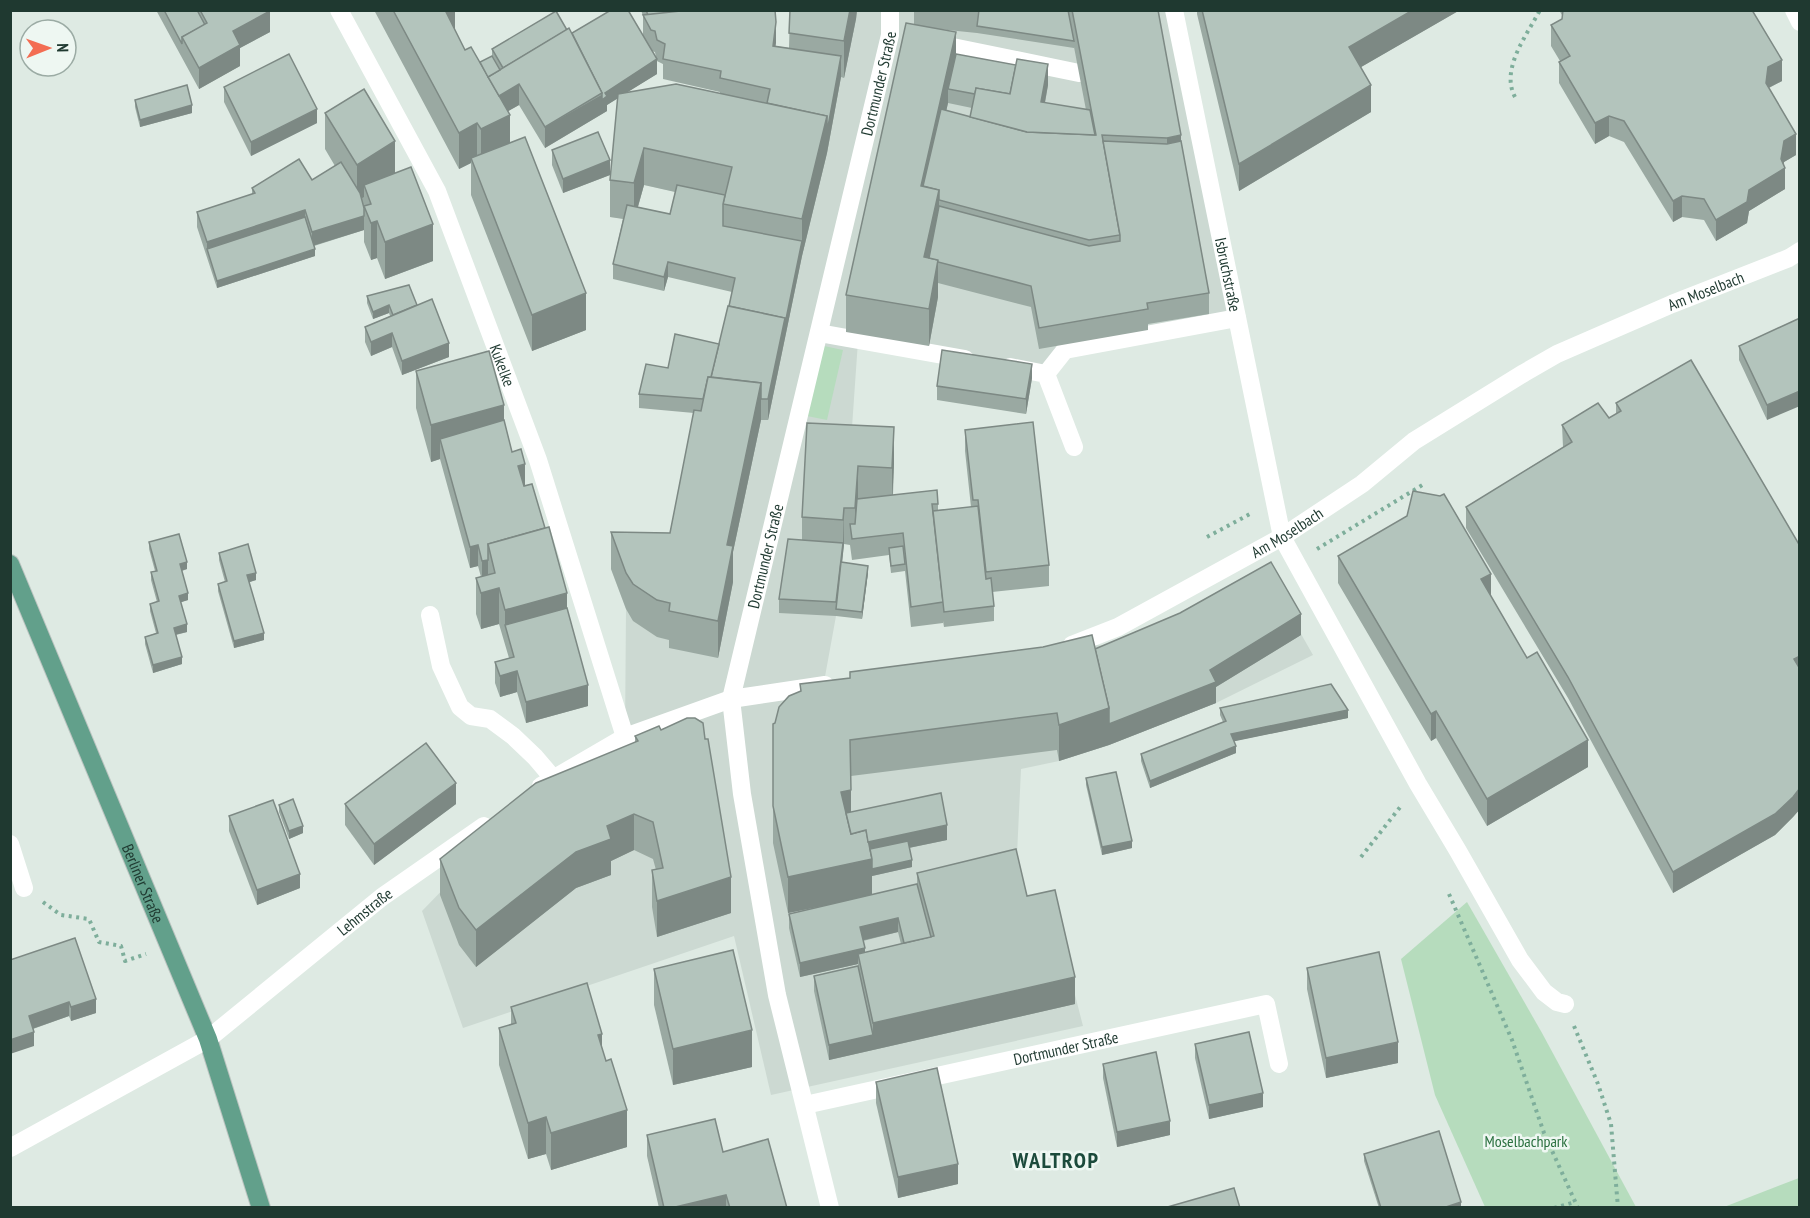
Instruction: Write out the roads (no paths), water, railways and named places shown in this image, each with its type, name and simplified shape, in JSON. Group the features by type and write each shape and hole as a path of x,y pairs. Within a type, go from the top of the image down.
{"main road":[{"name":"Berliner Straße","path":"10,564 208,1039 261,1208"}],"street":[{"name":"Kukelke","path":"339,10 437,191 538,460 625,737"},
{"name":"Dortmunder Straße","path":"830,1208 777,995 742,794 731,699 890,35 890,10"},
{"name":"Isbruchstraße","path":"1174,10 1282,537 1418,784 1520,960 1544,992 1557,1002 1564,1004"},
{"path":"1794,10 1800,22"},
{"path":"890,35 1079,73"},
{"path":"1164,71 1186,67"},
{"name":"Am Moselbach","path":"1058,647 1079,643 1118,627 1282,537 1362,484 1414,441 1557,354 1661,308 1789,258 1800,250"},
{"path":"1046,374 1065,350 1236,318"},
{"path":"819,333 1046,374"},
{"path":"1046,374 1074,447"},
{"path":"430,615 441,666 460,707 471,716 490,719 513,736 552,777"},
{"path":"524,797 552,777 625,737 731,699 844,682"},
{"name":"Lehmstraße","path":"10,1148 208,1039 382,897 496,817"},
{"path":"10,843 24,888"},
{"name":"Dortmunder Straße","path":"805,1105 1266,1004 1279,1064"}],"district":[{"name":"WALTROP","path":"1056,1160"}],"park label":[{"name":"Moselbachpark","path":"1526,1141"}]}
